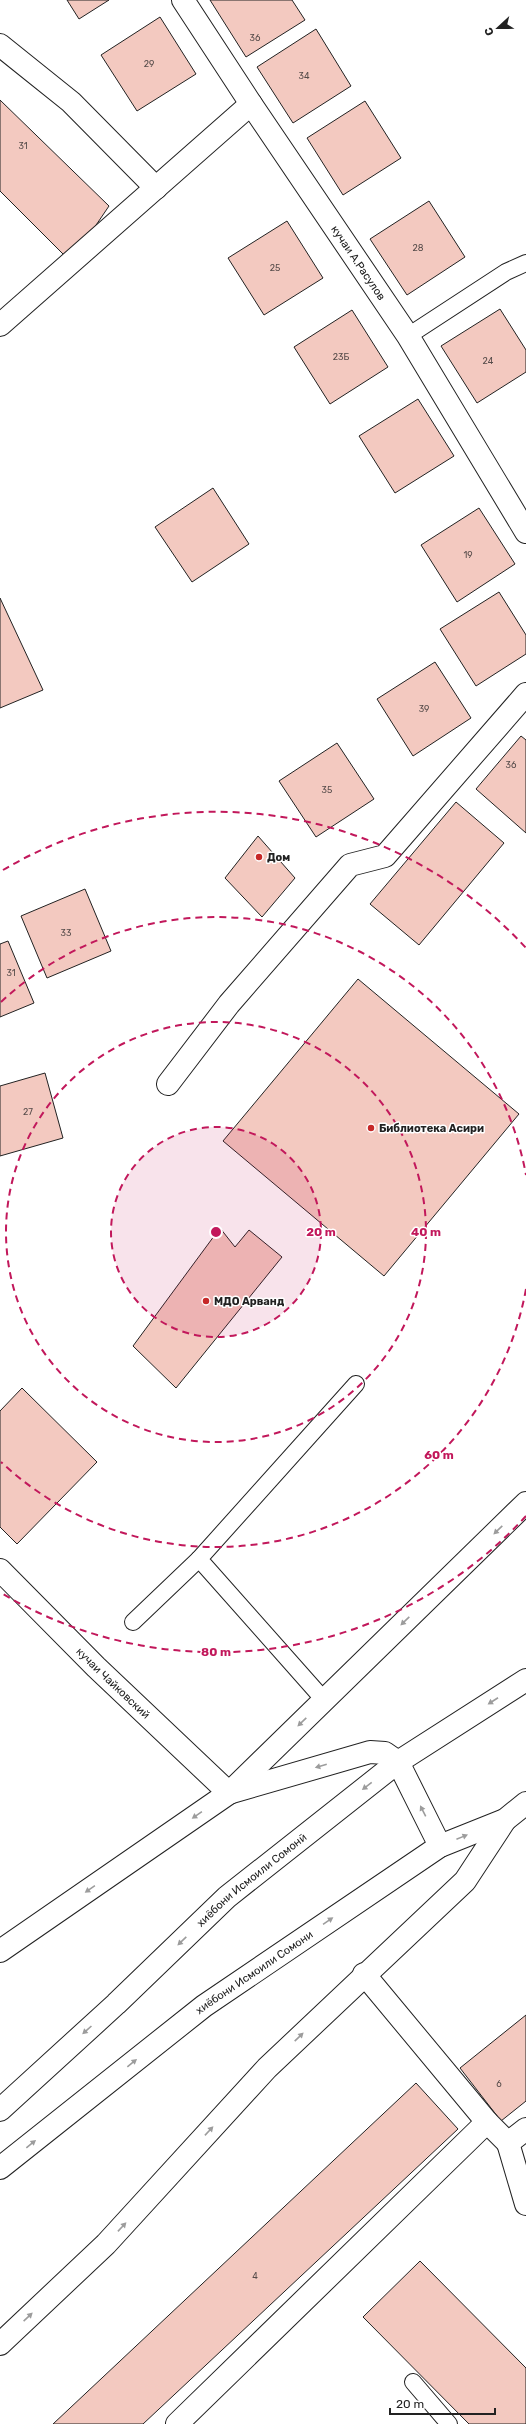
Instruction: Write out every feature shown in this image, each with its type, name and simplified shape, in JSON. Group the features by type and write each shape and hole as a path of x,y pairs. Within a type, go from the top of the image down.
{"street":[{"name":"кучаи А.Расулов","path":"183,0 251,104 408,336 526,532"},
{"path":"0,45 71,102 156,188"},
{"path":"0,325 251,104"},
{"path":"168,1084 228,1004 350,865 385,856 526,694"},
{"path":"0,1951 229,1793 526,1503"},
{"name":"кучаи Чайковский","path":"0,1570 96,1667 229,1793"},
{"name":"хиёбони Исмоили Сомонӣ","path":"0,2110 116,2004 227,1897 398,1762 526,1680"},
{"path":"229,1793 370,1752 385,1754 398,1762 440,1846"},
{"name":"хиёбони Исмоили Сомони","path":"0,2168 204,2006 440,1846 505,1820 526,1803"},
{"path":"0,2344 106,2244 267,2068 364,1974 464,1881 505,1820"},
{"path":"364,1974 487,2122 508,2143 526,2204"},
{"path":"177,2424 487,2122"},
{"path":"508,2143 526,2129"}],"lane":[{"path":"408,336 506,272 526,263"},
{"path":"133,1622 199,1559 356,1384"},
{"path":"199,1559 324,1700"},
{"path":"413,2382 449,2424"}],"building":[{"path":"67,0 109,0 79,19"},
{"path":"210,0 292,0 305,20 246,57"},
{"path":"160,17 196,74 137,111 101,55"},
{"path":"316,29 351,86 293,123 257,67"},
{"path":"0,100 109,206 71,262 0,191"},
{"path":"365,101 401,158 343,195 307,138"},
{"path":"429,201 465,257 407,295 370,239"},
{"path":"287,221 323,278 264,315 228,258"},
{"path":"500,309 526,350 526,372 477,403 441,346"},
{"path":"352,310 388,367 330,404 294,347"},
{"path":"418,399 454,456 395,493 359,436"},
{"path":"213,488 249,544 192,582 155,527"},
{"path":"479,508 515,564 457,602 421,545"},
{"path":"499,592 526,635 526,654 476,686 440,629"},
{"path":"0,598 43,690 0,708"},
{"path":"435,662 471,718 413,756 377,699"},
{"path":"521,736 526,740 526,833 476,789"},
{"path":"337,743 374,799 316,837 279,781"},
{"path":"456,802 504,843 419,945 370,904"},
{"name":"Дом","path":"258,836 295,878 262,917 225,878"},
{"path":"85,889 111,951 47,978 21,916"},
{"path":"8,941 34,1003 0,1017 0,944"},
{"name":"Библиотека Асири","path":"358,979 519,1114 384,1276 223,1141"},
{"path":"45,1073 63,1138 0,1156 0,1086"},
{"name":"МДО Арванд","path":"220,1228 235,1247 249,1230 282,1257 176,1388 133,1346"},
{"path":"22,1388 97,1462 17,1544 0,1527 0,1411"},
{"path":"526,2015 526,2101 501,2121 460,2068"},
{"path":"416,2083 458,2129 143,2424 53,2424"},
{"path":"420,2261 526,2368 526,2424 469,2424 363,2317"}],"place":[{"name":"Дом","path":"259,857"},
{"name":"Библиотека Асири","path":"371,1128"},
{"name":"МДО Арванд","path":"206,1301"}]}
